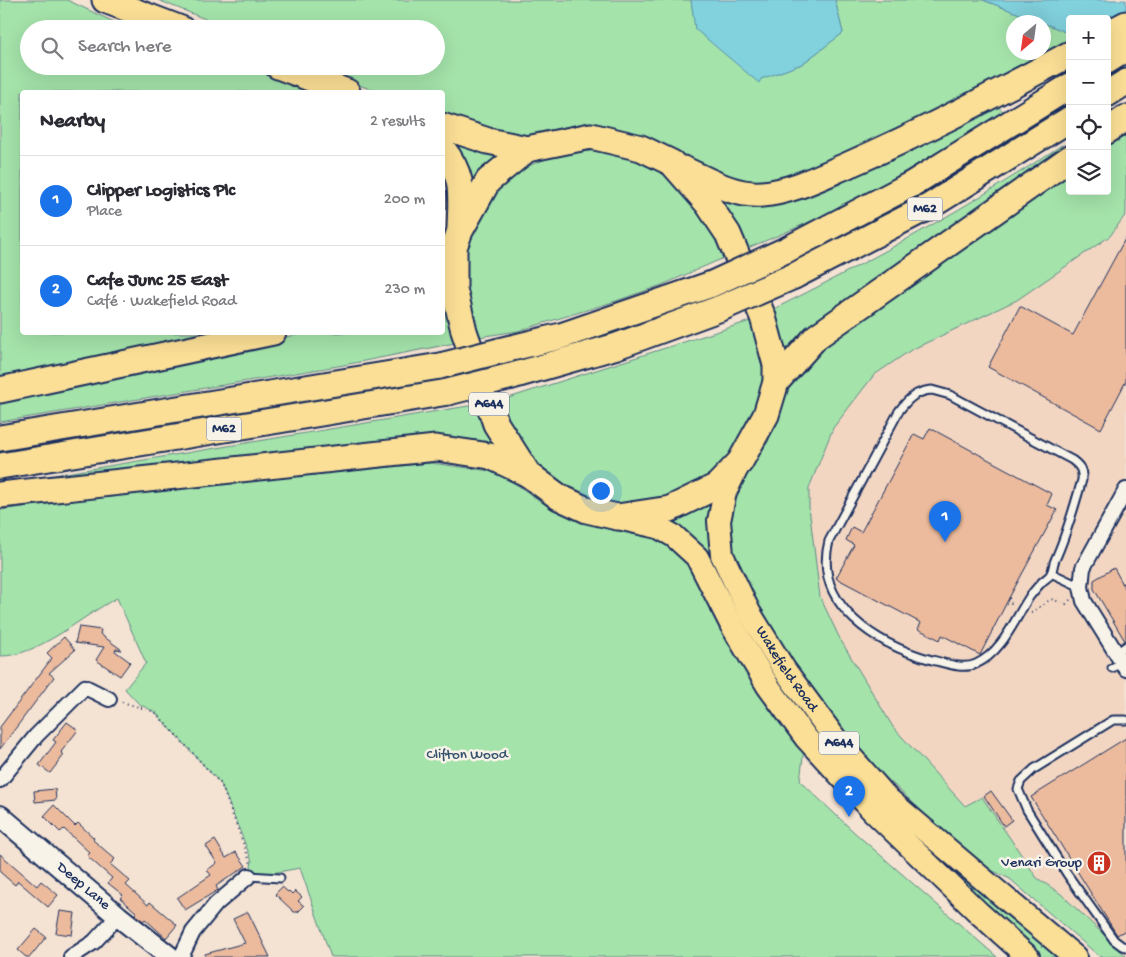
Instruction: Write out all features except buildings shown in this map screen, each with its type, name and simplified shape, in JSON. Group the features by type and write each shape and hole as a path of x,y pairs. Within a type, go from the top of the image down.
{"highway":[{"path":"106,0 158,20"},
{"path":"1111,32 1126,24"},
{"path":"1110,60 1126,49"},
{"path":"672,163 730,191 762,194 801,186 866,158 1066,56"},
{"path":"302,75 342,90"},
{"path":"1111,91 1126,82"},
{"name":"M62","path":"0,438 440,366 561,336 712,284 786,250 912,184 1066,89"},
{"path":"1111,128 1126,118"},
{"name":"M62","path":"0,466 448,392 617,346 721,308 794,276 930,206 1060,125"},
{"name":"A644","path":"445,127 488,141 527,149 591,136 641,148 672,163 708,204 728,234 763,317 776,365 776,382 766,415 740,462 717,486 670,509 617,517 587,510 559,497 528,474 496,424 464,331 454,289 452,246 461,187 454,163 445,152"},
{"name":"A644","path":"452,246 488,181 527,149"},
{"path":"776,382 816,337 1066,161"},
{"path":"0,390 259,335"},
{"path":"0,495 436,448 490,456 528,474"}],"main road":[{"name":"Wakefield Road","path":"740,462 725,492 719,521 722,555 749,612 784,669 837,741 888,799 1072,954"},
{"name":"Wakefield Road","path":"617,517 658,527 674,536 698,557 731,624 768,686 806,738 873,811 979,913 1028,957"}],"street":[{"path":"1120,660 1082,592 1084,568 1126,490"},
{"path":"0,780 36,736 85,687 109,698"},
{"name":"Deep Lane","path":"0,816 118,916 94,942 71,957"},
{"path":"181,957 193,932 216,904 249,876"},
{"path":"118,916 170,957"}],"lane":[{"path":"929,390 943,392 1079,465 1082,472 1082,480 1062,545 1054,561 1052,574 1040,583 1007,636 984,659 975,665 962,666 924,658 886,641 857,623 835,598 829,580 826,554 829,541 899,411 917,393 929,390"},
{"path":"1052,574 1082,592"},
{"path":"1126,720 1113,720 1034,769 1021,781 1018,789 1027,810 1067,874 1114,940 1126,947"},
{"path":"249,876 280,878"}],"path":[{"path":"1009,598 1015,611 1026,617 1051,599 1066,604 1082,592"},
{"path":"109,698 155,712 221,784 252,862 249,876"}],"shaded area":[{"path":"1126,214 1126,956 1061,894 1037,878 982,797 965,806 893,727 839,639 820,597 809,507 809,488 833,428 873,375 911,350 1017,300 1110,236"}],"green space":[{"path":"0,0 67,0 110,20 20,20 20,75 279,75 312,90 20,90 20,335 195,335 0,379"},
{"path":"158,0 691,0 696,29 760,79 802,64 843,33 835,0 983,0 1023,15 1006,15 1006,60 1039,60 1003,80 844,153 824,168 761,183 736,181 717,174 651,138 590,122 516,137 445,118 445,90 373,90 332,75 445,75 445,20 208,20"},
{"path":"1051,26 1066,33 1066,45 1051,53"},
{"path":"996,105 1003,111 895,177 830,212 743,250 710,192 727,199"},
{"path":"1126,134 1126,214 1110,236 1017,300 911,350 874,375 833,428 809,488 809,507 820,597 840,639 893,727 965,806 982,797 1037,878 1061,894 1126,956 1100,957 1010,879 987,868 943,831 879,771 828,712 786,651 750,592 732,548 730,524 734,497 752,463 768,442 791,376 809,353 882,299 969,245 1066,177 1066,195 1111,195 1111,144"},
{"path":"445,135 503,153 469,186"},
{"path":"1062,145 1066,151 782,365 770,311 845,273 919,232"},
{"path":"590,151 617,154 639,161 658,170 674,182 701,215 726,257 662,285 616,301 518,331 472,338 466,320 464,258 469,240 497,189 518,172 535,163 569,152"},
{"path":"445,301 455,343 344,365 0,422 0,398 296,335 445,335"},
{"path":"750,321 760,349 763,368 762,388 758,406 732,456 702,480 669,496 652,501 617,504 591,500 565,487 529,458 514,434 499,401"},
{"path":"480,404 502,453 0,484"},
{"name":"Clifton Wood","path":"431,463 498,472 552,509 585,522 646,532 670,545 696,570 804,749 800,781 854,832 997,957 331,957 300,868 256,876 251,866 252,861 221,784 155,712 139,704 125,689 146,663 117,598 45,643 30,650 0,656 0,510 141,492"},
{"path":"713,497 719,565 712,567 666,521"},
{"path":"723,571 775,669 1060,957 1041,957 924,850 792,707 716,573"}],"water":[{"path":"691,0 835,0 843,33 802,64 761,79 759,83 695,29"},
{"path":"983,0 1126,0 1126,71 1111,62 1111,15 1066,15 1066,33 1051,26 1051,15 1022,15"}],"place":[{"name":"Clipper Logistics Plc","path":"945,542"},
{"name":"Cafe Junc 25 East","path":"849,817"},
{"name":"Venari Group","path":"1099,863"}]}
